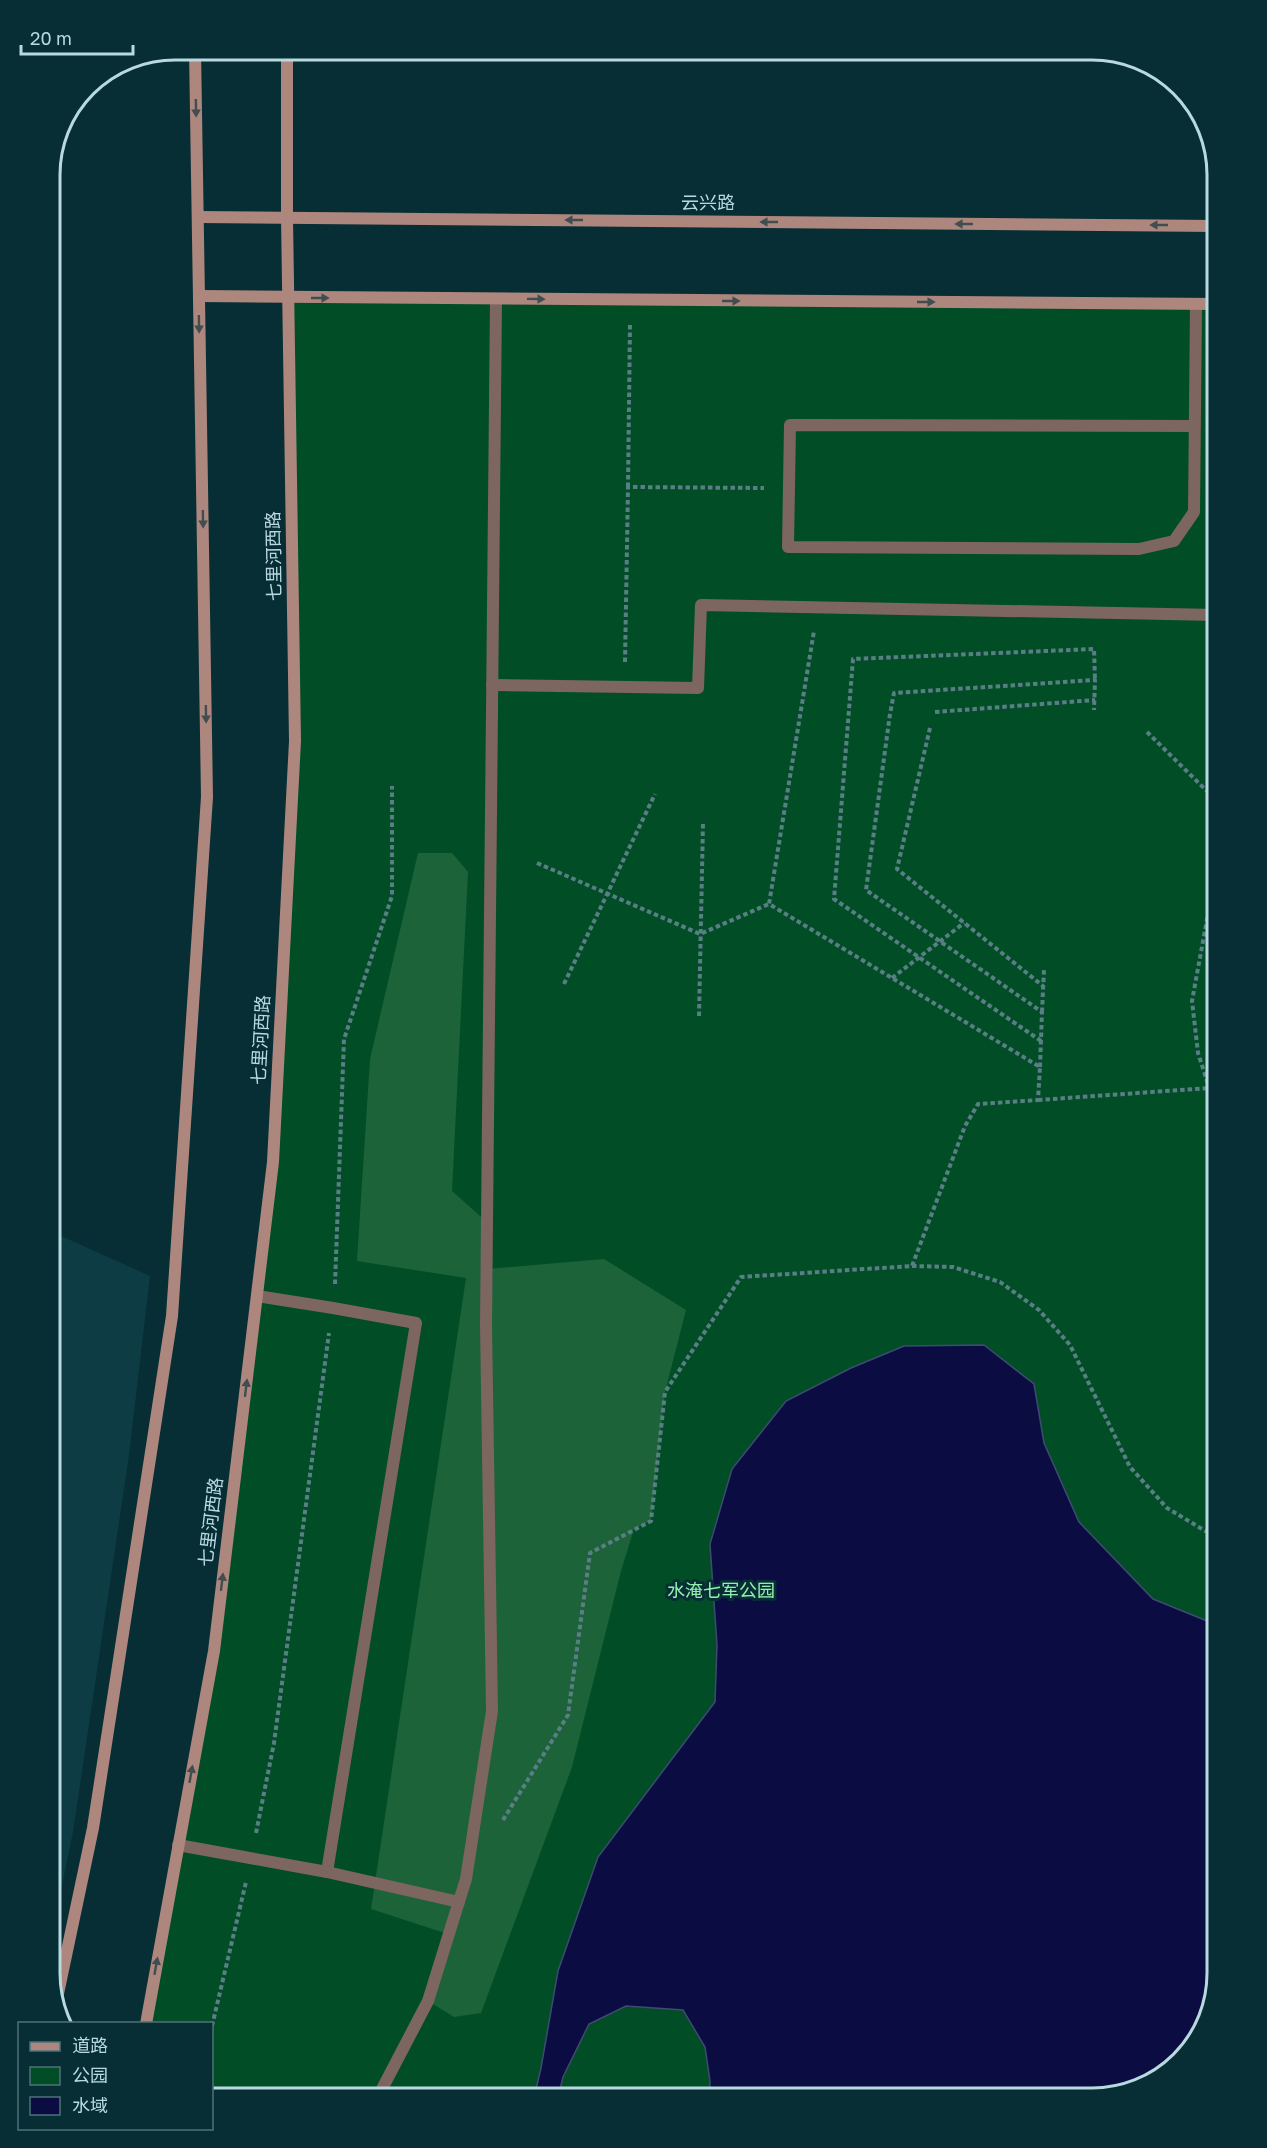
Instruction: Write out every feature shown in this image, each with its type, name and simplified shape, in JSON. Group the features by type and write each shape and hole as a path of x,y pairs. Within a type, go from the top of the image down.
{"street":[{"path":"61,1981 93,1828 172,1316 207,796 195,60"},
{"name":"七里河西路","path":"146,2022 214,1651 273,1162 295,741 287,218 287,60"},
{"name":"云兴路","path":"198,218 1207,226"},
{"path":"199,296 1207,304"}],"lane":[{"path":"383,2088 428,2001 466,1879 492,1711 486,1325 496,299"},
{"path":"1195,426 790,425 788,547 1139,549 1174,541 1194,512 1195,426 1196,304"},
{"path":"492,685 698,688 701,605 1207,615"},
{"path":"257,1296 416,1323 327,1872"},
{"path":"178,1845 327,1872 459,1902"}],"path":[{"path":"624,687 630,300"},
{"path":"628,487 789,488"},
{"path":"769,904 817,608"},
{"path":"1041,1041 834,899 852,659 1094,649 1094,711"},
{"path":"1042,1012 867,890 894,693 1095,680"},
{"path":"935,712 1095,700"},
{"path":"930,728 897,869 1043,986"},
{"path":"1147,732 1207,790"},
{"path":"213,2022 242,1905 274,1743 333,1308 344,1039 392,896 392,786"},
{"path":"564,984 655,794"},
{"path":"699,1016 703,823"},
{"path":"537,863 700,934 769,904"},
{"path":"769,904 1040,1067"},
{"path":"1207,919 1192,1001 1198,1053 1207,1082"},
{"path":"892,978 964,923"},
{"path":"1038,1100 1044,969"},
{"path":"912,1266 965,1126 978,1104 1207,1088"},
{"path":"497,1829 568,1715 590,1553 651,1521 665,1392 741,1277 912,1266 953,1267 1000,1282 1039,1310 1070,1346 1130,1467 1167,1508 1207,1532"}],"shaded area":[{"path":"60,1236 150,1276 129,1455 73,1832 60,1895"}],"green space":[{"name":"水淹七军公园","path":"288,298 1207,304 1207,1973 1205,1996 1195,2024 1179,2049 1156,2069 1122,2084 1092,2088 213,2088 213,2022 146,2022 214,1651 273,1162 295,741"},
{"path":"418,853 452,853 468,872 452,1191 488,1223 487,1269 604,1259 686,1310 665,1392 651,1521 634,1529 621,1571 572,1767 481,2013 454,2017 428,2001 448,1934 371,1909 466,1278 357,1261 370,1059"}],"water":[{"path":"984,1345 1034,1384 1044,1443 1079,1522 1153,1599 1207,1621 1207,1973 1205,1996 1195,2024 1179,2049 1156,2069 1136,2079 1107,2087 710,2088 705,2047 683,2010 626,2006 589,2024 563,2077 560,2088 536,2088 558,1971 598,1857 715,1702 717,1645 710,1544 732,1469 786,1401 851,1368 904,1346"}]}
